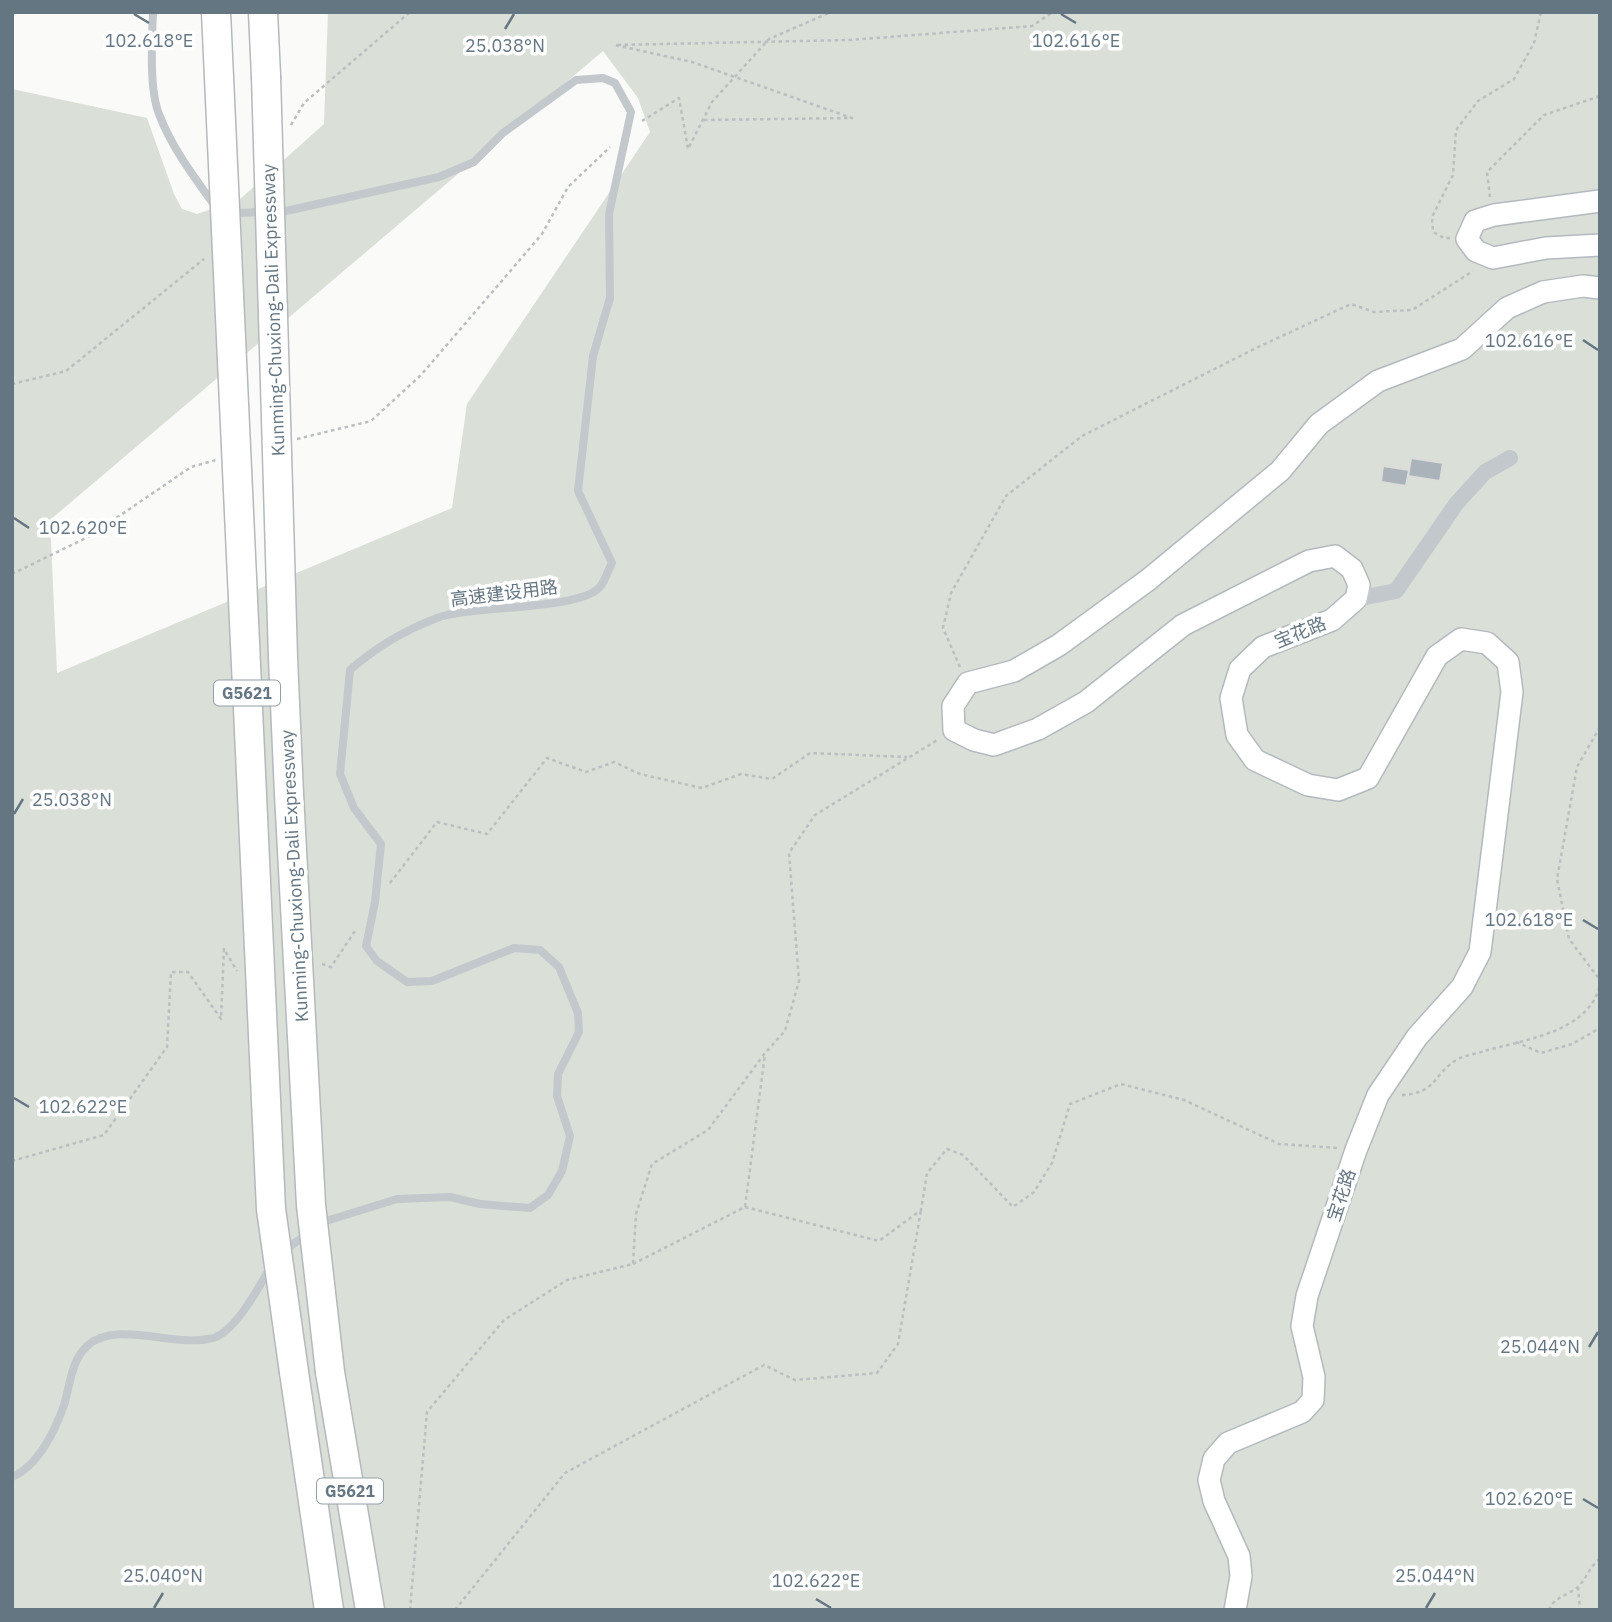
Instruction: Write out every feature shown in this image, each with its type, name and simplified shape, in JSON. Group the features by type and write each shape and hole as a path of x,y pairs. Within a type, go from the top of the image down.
{"highway":[{"name":"G5621","path":"216,12 271,1209 328,1610"},
{"name":"Kunming-Chuxiong-Dali Expressway","path":"263,12 287,753 311,1205 330,1372 370,1610"}],"main road":[{"path":"1600,201 1494,215 1475,221 1467,239 1476,251 1493,258 1546,248 1600,245"},
{"path":"1356,600 1359,584 1352,569 1335,556 1309,561 1183,625 1086,702 1038,729 994,745 974,740 954,730 953,706 968,684 1014,671 1059,645 1148,580 1280,471 1319,424 1378,381 1462,349 1507,308 1543,292 1583,286 1600,288"},
{"name":"宝花路","path":"1235,1610 1241,1576 1239,1556 1214,1502 1209,1479 1214,1458 1228,1443 1302,1412 1312,1400 1314,1377 1302,1326 1307,1296 1356,1150 1384,1087 1417,1037 1462,986 1480,952 1513,692 1508,662 1487,643 1461,639 1437,656 1368,778 1338,790 1308,785 1255,760 1237,735 1231,698 1240,669 1263,648 1332,620 1356,600"}],"street":[{"path":"1356,600 1395,591 1456,504 1485,472 1510,458"}],"lane":[{"name":"高速建设用路","path":"12,1477 40,1454 64,1406 72,1371 87,1346 111,1334 192,1341 216,1338 241,1315 279,1255 323,1222 397,1199 450,1197 480,1204 530,1208 548,1195 562,1171 570,1136 557,1096 558,1073 579,1032 578,1013 559,967 540,950 514,948 432,981 407,982 377,961 366,946 375,902 381,844 354,808 340,774 350,670 388,641 439,617 575,600 599,588 612,563 578,491 593,356 610,298 609,214 631,112 614,83 603,78 576,80 502,133 474,162 439,177 286,211 237,213 212,202 182,160 158,112 151,57 153,12"}],"path":[{"path":"294,440 371,421 421,375 542,234 568,187 627,131 678,98 688,149 712,102 767,42 831,12"},
{"path":"703,120 852,118 692,62 615,44 850,40 1032,26 1053,12"},
{"path":"1467,239 1444,238 1433,232 1432,217 1453,175 1456,131 1478,101 1514,79 1534,43 1541,12"},
{"path":"1494,215 1487,172 1544,115 1600,96"},
{"path":"968,684 943,628 951,593 1006,496 1082,436 1256,348 1351,304 1374,313 1412,310 1493,258"},
{"path":"12,574 90,536 191,467 217,460"},
{"path":"1600,727 1577,767 1557,879 1569,939 1600,979"},
{"path":"633,1264 636,1214 652,1164 708,1130 765,1053 786,1031 799,981 789,853 816,815 954,730"},
{"path":"318,962 331,967 375,902 437,822 487,834 547,758 586,772 614,762 639,774 702,788 741,774 772,779 810,753 907,757"},
{"path":"12,1161 104,1135 167,1047 171,972 188,972 220,1019 224,949 240,976 245,966"},
{"path":"1384,1087 1403,1096 1424,1092 1458,1059 1549,1034 1579,1017 1597,999 1600,985"},
{"path":"1516,1042 1541,1053 1555,1051 1600,1028"},
{"path":"745,1207 765,1053"},
{"path":"455,1610 565,1473 764,1365 795,1380 877,1373 898,1344 927,1173 947,1149 963,1155 1013,1207 1034,1192 1052,1163 1070,1104 1121,1084 1184,1100 1279,1144 1356,1150"},
{"path":"410,1610 427,1412 504,1320 567,1280 633,1264 745,1207 879,1241 921,1210"},
{"path":"1549,1610 1551,1603 1578,1587 1594,1563 1600,1559"},
{"path":"1578,1587 1580,1610"}],"shaded area":[{"path":"328,12 1600,12 1600,1610 12,1610 12,89 147,118 174,194 182,209 197,214 239,200 324,124","holes":["603,51 638,98 650,132 467,404 452,508 57,673 50,520"]}],"building":[{"path":"1411,458 1443,463 1440,481 1408,476"},
{"path":"1383,466 1409,470 1406,486 1381,482"}]}
